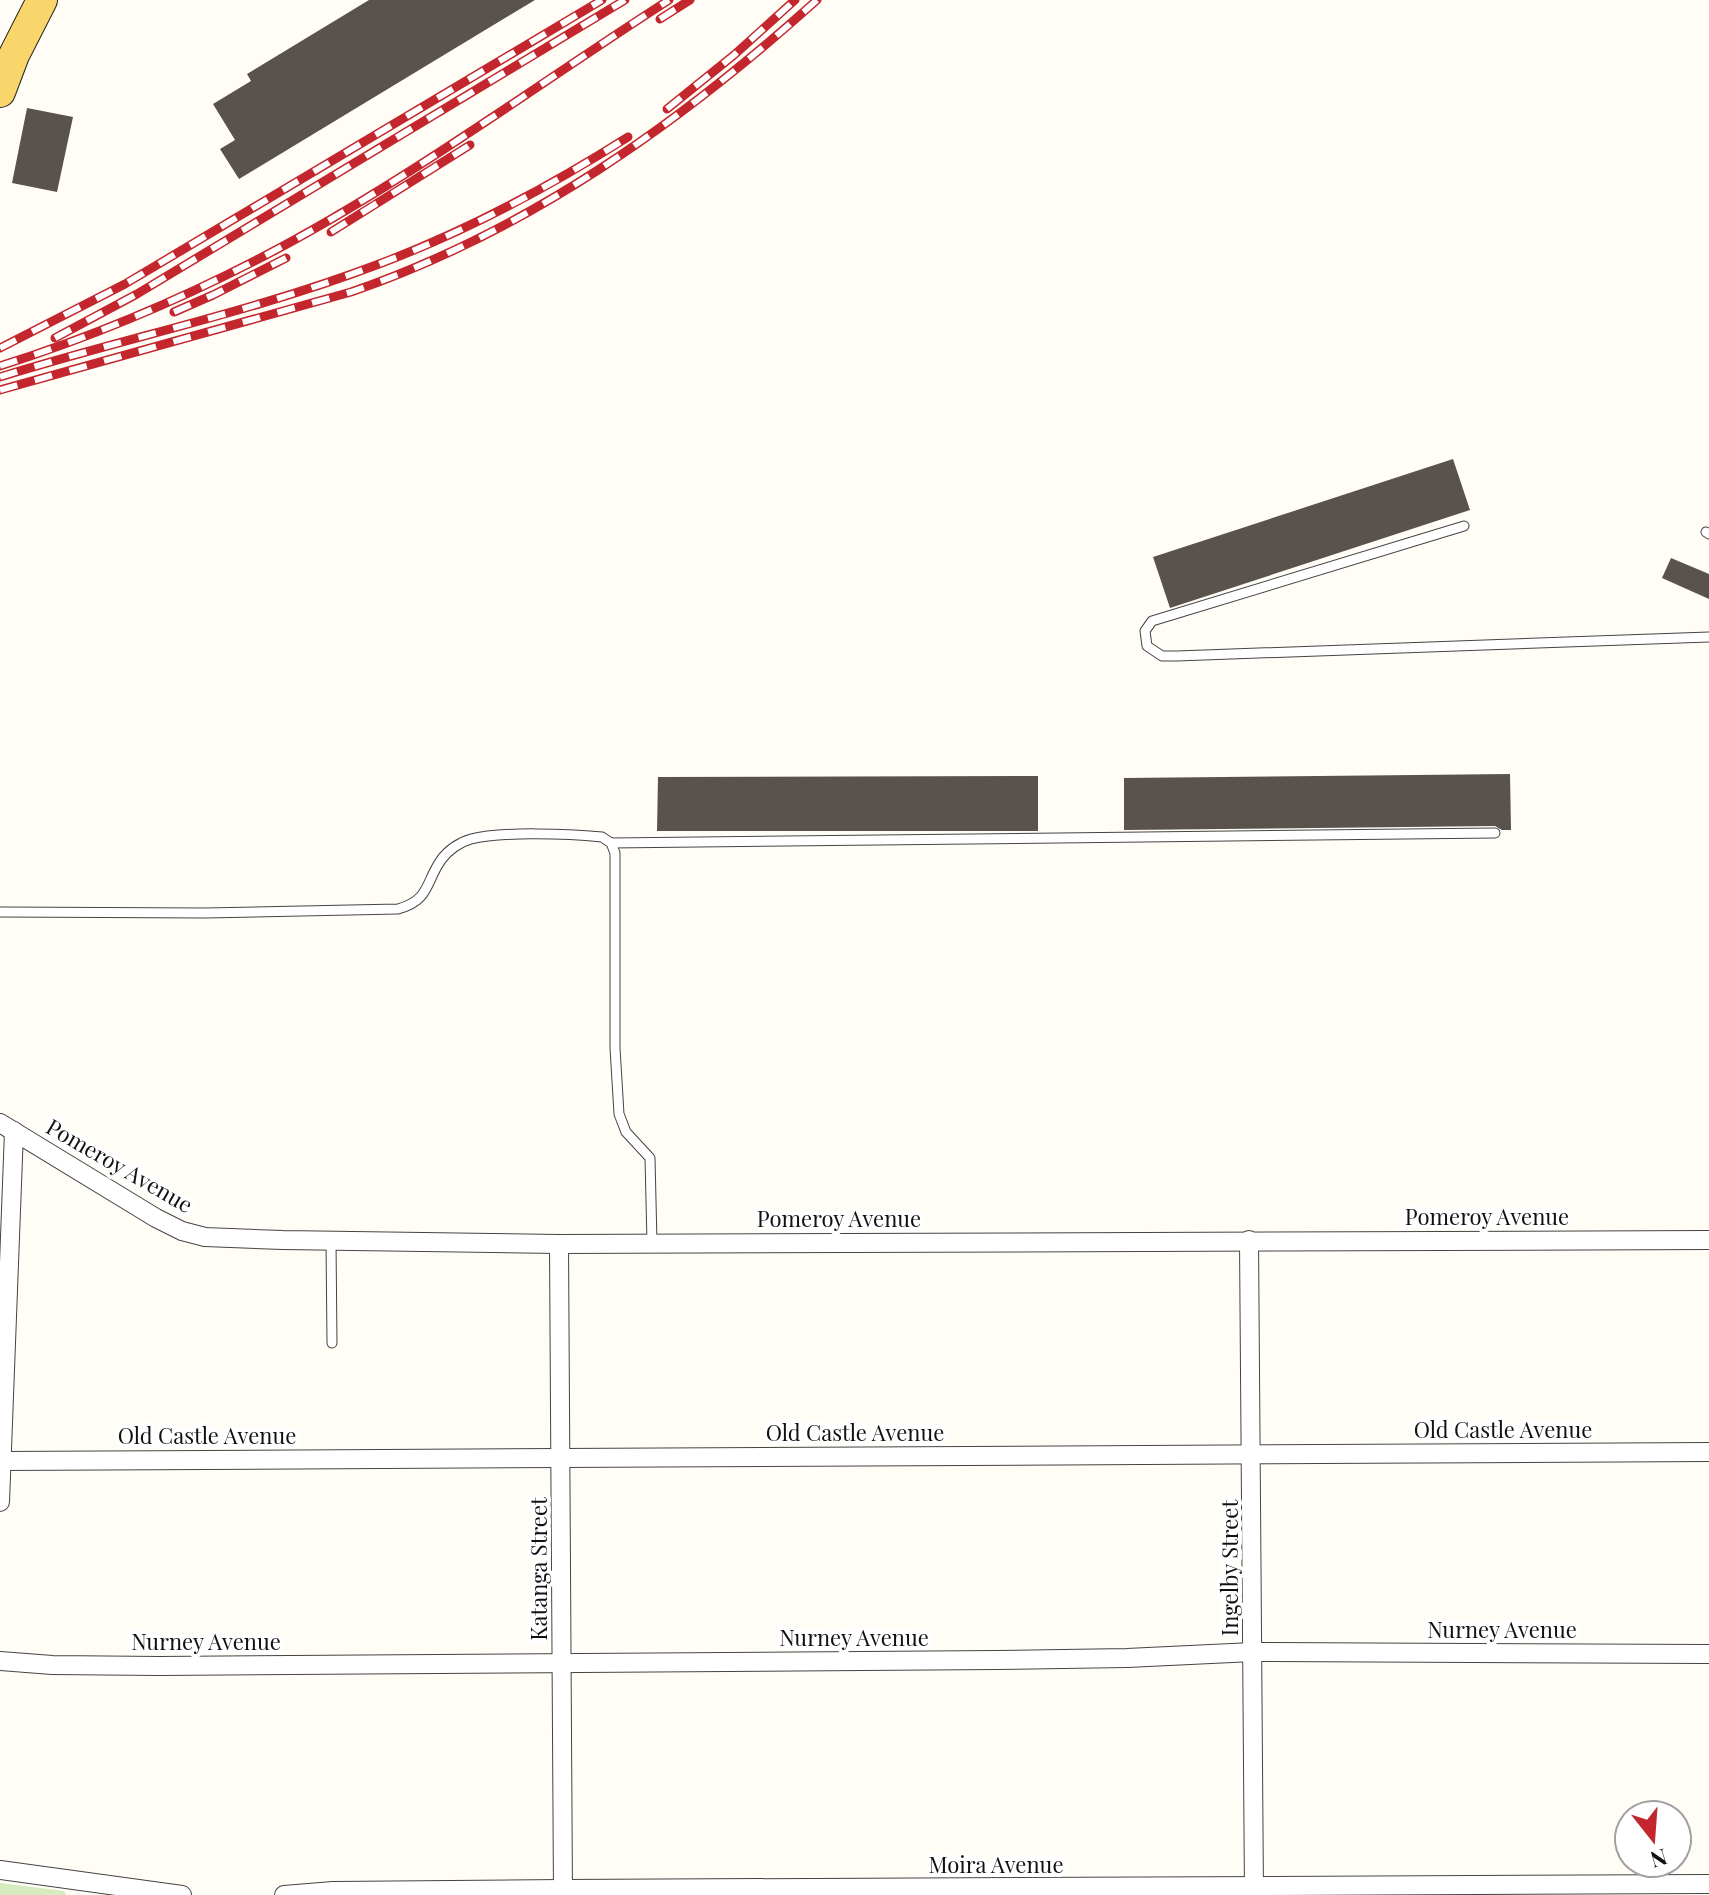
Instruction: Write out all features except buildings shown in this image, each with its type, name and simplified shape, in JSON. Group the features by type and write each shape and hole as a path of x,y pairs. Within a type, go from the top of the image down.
{"main road":[{"path":"0,92 14,55 42,0"}],"street":[{"name":"Pomeroy Avenue","path":"7,1127 104,1188 182,1231 205,1237 559,1244 1709,1240"},
{"path":"0,1502 7,1127"},
{"name":"Ingelby Street","path":"1249,1240 1254,1891"},
{"name":"Katanga Street","path":"559,1244 563,1892"},
{"name":"Old Castle Avenue","path":"2,1461 1709,1452"},
{"name":"Nurney Avenue","path":"0,1661 159,1666 996,1660 1253,1652 1709,1654"},
{"path":"0,1870 86,1888 182,1895"},
{"name":"Moira Avenue","path":"284,1895 333,1891 1254,1891 1709,1884"}],"lane":[{"path":"1464,526 1152,621 1145,631 1147,646 1162,656 1177,656 1709,637"},
{"path":"0,912 205,913 398,909 417,901 425,893 441,859 458,844 491,835 589,836 602,837 611,843 1495,833"},
{"path":"611,843 616,871 615,1048 619,1114 626,1132 650,1158 652,1243"},
{"path":"331,1241 332,1343"}],"green space":[{"path":"0,1883 64,1891 66,1895 0,1895"}],"railway":[{"path":"0,348 125,284 602,0"},
{"path":"55,338 137,294 625,0"},
{"path":"0,366 145,312 285,245 383,188 669,0"},
{"path":"660,19 690,0"},
{"path":"667,109 795,0"},
{"path":"0,390 351,292 479,238 599,170 656,131 765,46 817,0"},
{"path":"0,377 285,296 379,264 507,207 628,137"},
{"path":"331,232 470,145"},
{"path":"174,312 286,258"}]}
